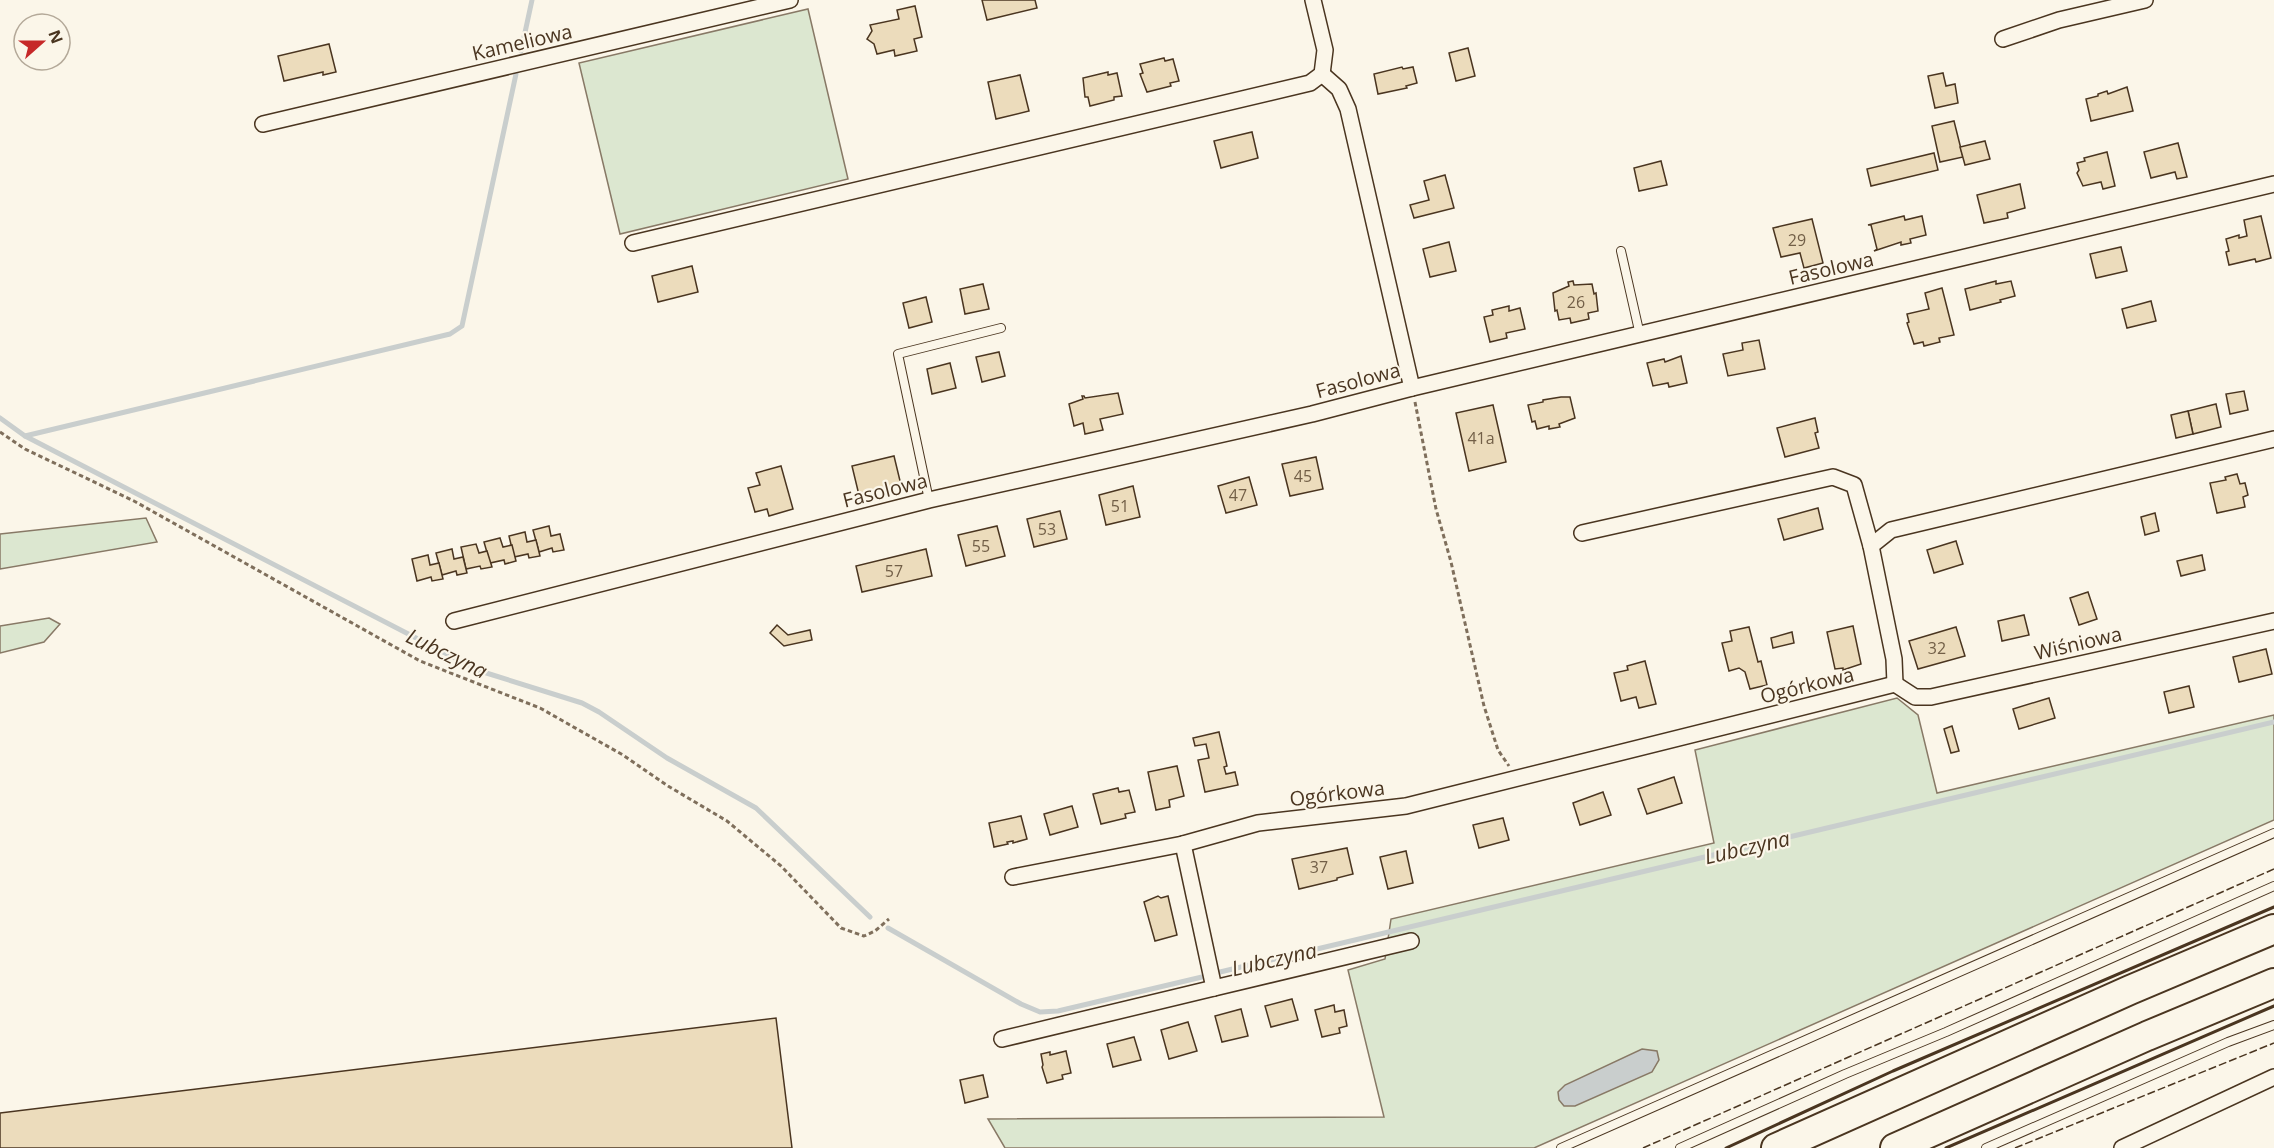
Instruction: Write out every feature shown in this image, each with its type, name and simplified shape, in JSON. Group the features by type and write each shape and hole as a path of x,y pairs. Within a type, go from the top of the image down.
{"highway":[{"path":"1776,1148 2075,1014 2274,929"},
{"path":"1895,1148 2136,1041 2274,983"}],"street":[{"name":"Kameliowa","path":"263,124 790,0"},
{"path":"633,243 1310,83 1322,74 1325,50 1313,0"},
{"path":"2003,39 2059,20 2145,0"},
{"path":"1322,74 1339,89 1348,109 1412,388"},
{"name":"Fasolowa","path":"454,621 929,500 1312,414 1412,388 2274,184"},
{"path":"1871,546 1891,530 2274,440"},
{"path":"1582,533 1833,477 1854,485 1871,546 1894,659 1895,684"},
{"name":"Wiśniowa","path":"1895,684 1915,697 1931,697 2274,621"},
{"name":"Ogórkowa","path":"1013,877 1184,844 1258,823 1406,806 1895,684"},
{"path":"1184,844 1214,988"},
{"path":"1002,1039 1411,941"},
{"path":"2122,1148 2274,1077"}],"lane":[{"path":"1622,251 1640,335"},
{"path":"929,500 898,354 1001,328"},
{"path":"1561,1148 2274,833"},
{"path":"1680,1148 2274,886"},
{"path":"1986,1148 2228,1042 2274,1025"}],"path":[{"path":"1412,388 1436,509 1451,562 1484,706 1498,750 1520,778"},
{"path":"0,432 25,449 134,501 420,661 540,708 623,755 668,786 727,821 781,866 841,928 864,936 875,931 889,919"}],"green space":[{"path":"808,9 848,179 620,234 579,63"},
{"path":"146,518 157,542 0,569 0,534"},
{"path":"49,618 60,624 44,642 0,653 0,626"},
{"path":"1897,698 1918,715 1937,793 2274,715 2274,820 1534,1148 1005,1148 988,1119 1384,1117 1348,970 1385,959 1391,919 1714,843 1695,750"}],"shaded area":[{"path":"1642,1049 1657,1051 1659,1060 1652,1072 1575,1106 1564,1106 1559,1100 1558,1092 1565,1085"}],"building":[{"path":"982,0 1035,0 1037,8 987,20"},
{"path":"915,6 922,37 914,39 917,51 895,56 894,50 877,54 874,44 867,39 872,31 870,25 899,19 897,10"},
{"path":"329,44 336,72 323,75 323,72 284,81 278,56"},
{"path":"1468,48 1475,76 1456,81 1449,53"},
{"path":"1164,58 1165,61 1173,59 1179,81 1170,83 1171,86 1147,92 1140,74 1143,73 1140,64"},
{"path":"1402,67 1403,69 1413,67 1417,83 1406,86 1407,88 1378,94 1374,74"},
{"path":"1108,72 1108,75 1117,73 1122,96 1090,106 1088,97 1085,97 1083,78"},
{"path":"1943,73 1946,86 1955,84 1958,103 1935,108 1928,76"},
{"path":"1020,75 1029,111 996,119 988,82"},
{"path":"2127,87 2133,111 2091,121 2086,99"},
{"path":"1954,121 1963,157 1940,162 1932,126"},
{"path":"1252,132 1258,158 1221,168 1214,141"},
{"path":"1985,141 1990,159 1965,165 1960,147"},
{"path":"2178,143 2187,177 2177,179 2175,172 2151,178 2144,152"},
{"path":"2107,152 2115,186 2103,189 2101,182 2083,186 2077,173 2079,170 2077,163 2085,161 2084,158"},
{"path":"1934,153 1938,170 1871,186 1867,169"},
{"path":"1661,161 1667,185 1639,191 1634,168"},
{"path":"1445,175 1454,208 1414,218 1410,205 1429,200 1424,181"},
{"path":"2020,184 2025,208 2007,213 2008,218 1984,223 1977,195"},
{"path":"1904,216 1905,220 1922,216 1926,235 1910,239 1911,243 1901,245 1901,242 1874,251 1877,249 1871,225 1868,225"},
{"path":"2261,216 2271,258 2229,265 2226,239 2239,235 2239,238 2247,236 2244,220"},
{"path":"1812,219 1823,263 1804,268 1800,253 1781,257 1773,228"},
{"path":"1449,242 1456,271 1430,277 1423,249"},
{"path":"2121,247 2127,271 2096,278 2090,254"},
{"path":"692,266 698,292 658,302 652,276"},
{"path":"1573,281 1574,285 1592,284 1594,294 1596,293 1598,311 1588,313 1589,319 1571,323 1570,318 1559,320 1557,310 1555,311 1553,293 1569,286 1568,282"},
{"path":"1996,281 1996,284 2011,281 2015,296 1970,310 1965,289"},
{"path":"983,284 989,309 965,314 960,289"},
{"path":"1942,288 1954,335 1939,338 1940,342 1924,346 1923,342 1914,344 1907,323 1909,322 1907,314 1929,309 1925,293"},
{"path":"926,297 932,322 909,328 903,303"},
{"path":"2151,301 2156,321 2127,328 2122,309"},
{"path":"1509,306 1509,311 1520,308 1525,329 1506,333 1507,338 1490,342 1484,317 1493,315 1492,310"},
{"path":"1759,340 1765,369 1728,376 1723,354 1743,350 1742,343"},
{"path":"999,352 1005,376 982,382 976,357"},
{"path":"1681,356 1687,383 1669,387 1668,383 1653,386 1647,363 1664,359 1665,362"},
{"path":"950,363 956,388 932,394 927,369"},
{"path":"2244,391 2248,410 2230,414 2226,394"},
{"path":"1118,393 1123,414 1100,419 1103,430 1085,434 1083,423 1074,426 1069,404 1083,399 1082,396 1085,398"},
{"path":"1570,397 1575,418 1559,424 1560,427 1549,429 1549,426 1537,429 1535,421 1532,422 1528,405"},
{"path":"2216,404 2221,427 2193,434 2188,411"},
{"path":"1493,405 1506,462 1469,471 1456,413"},
{"path":"2188,411 2193,434 2176,438 2171,415"},
{"path":"1815,418 1818,432 1815,433 1819,448 1785,457 1777,428"},
{"path":"894,456 901,485 859,495 852,466"},
{"path":"1316,457 1323,489 1290,496 1282,464"},
{"path":"781,466 793,509 769,516 767,509 755,512 748,488 760,485 756,473"},
{"path":"2237,474 2240,484 2245,483 2248,495 2243,497 2245,507 2217,513 2210,483 2226,480 2225,477"},
{"path":"1249,477 1257,505 1226,513 1218,486"},
{"path":"1133,486 1140,517 1106,525 1099,495"},
{"path":"1818,508 1823,529 1784,540 1778,519"},
{"path":"1060,511 1067,539 1034,547 1027,519"},
{"path":"2155,513 2159,531 2145,535 2141,517"},
{"path":"549,526 551,536 560,534 564,550 553,552 552,548 539,552 533,530"},
{"path":"997,526 1005,556 966,566 958,535"},
{"path":"525,532 527,542 536,540 540,556 529,558 528,554 514,557 509,536"},
{"path":"500,538 503,547 512,545 516,561 505,564 504,560 490,563 484,542"},
{"path":"1956,541 1963,564 1934,573 1927,550"},
{"path":"476,544 479,553 487,551 492,567 481,569 480,566 466,569 461,547"},
{"path":"452,549 454,559 463,557 467,573 457,575 456,571 442,575 436,553"},
{"path":"926,549 932,576 862,592 856,566"},
{"path":"428,555 430,565 439,563 443,579 432,581 431,577 417,581 412,559"},
{"path":"2202,555 2205,570 2181,576 2177,561"},
{"path":"2088,592 2097,619 2079,625 2070,598"},
{"path":"2024,615 2029,635 2002,641 1998,621"},
{"path":"777,625 788,635 810,630 812,640 784,646 770,633"},
{"path":"1853,626 1861,664 1843,670 1843,668 1835,669 1827,632"},
{"path":"1749,627 1767,685 1750,689 1745,672 1739,668 1729,671 1722,643 1732,641 1730,631"},
{"path":"1956,627 1965,656 1918,669 1909,641"},
{"path":"1792,632 1794,643 1773,648 1771,638"},
{"path":"2266,649 2272,674 2239,682 2233,657"},
{"path":"1645,661 1656,704 1639,708 1636,697 1621,701 1614,673 1628,670 1627,666"},
{"path":"2189,686 2194,707 2169,713 2164,692"},
{"path":"2049,698 2055,718 2019,729 2013,709"},
{"path":"1952,726 1959,751 1951,753 1944,729"},
{"path":"1219,732 1227,766 1224,767 1226,774 1235,772 1238,785 1205,792 1198,760 1209,758 1206,744 1195,746 1193,738"},
{"path":"1177,766 1184,796 1169,800 1170,807 1156,810 1148,772"},
{"path":"1674,777 1682,803 1647,814 1638,789"},
{"path":"1118,788 1119,792 1129,790 1135,812 1125,814 1126,818 1101,824 1093,794"},
{"path":"1603,792 1611,815 1580,825 1573,803"},
{"path":"1072,806 1078,827 1050,835 1044,814"},
{"path":"1021,816 1027,839 994,847 989,823"},
{"path":"1503,818 1509,840 1479,848 1473,825"},
{"path":"1347,848 1353,874 1299,889 1292,859"},
{"path":"1406,851 1413,883 1388,889 1380,857"},
{"path":"1158,896 1161,898 1168,896 1177,935 1155,941 1144,902"},
{"path":"1292,999 1298,1020 1271,1027 1265,1006"},
{"path":"1334,1005 1335,1012 1344,1010 1347,1026 1339,1028 1340,1033 1322,1037 1315,1010"},
{"path":"1241,1009 1248,1036 1222,1042 1215,1016"},
{"path":"776,1018 792,1148 0,1148 0,1113"},
{"path":"1188,1022 1197,1051 1169,1059 1161,1030"},
{"path":"1134,1037 1141,1060 1113,1067 1107,1044"},
{"path":"1066,1051 1071,1073 1062,1075 1063,1079 1047,1083 1041,1054 1050,1052 1050,1055"},
{"path":"983,1075 988,1097 965,1103 960,1080"}],"waterway":[{"path":"521,51 532,0"},
{"path":"25,436 450,334 462,326 516,74"},
{"name":"Lubczyna","path":"0,418 25,436 480,671 582,703 599,712 667,758 756,808 870,917"},
{"name":"Lubczyna","path":"1220,972 2274,722"},
{"name":"Lubczyna","path":"888,928 1021,1004 1040,1012 1058,1011 1202,977"}],"fence":[{"path":"1643,1148 2274,869"},
{"path":"2015,1148 2274,1043"}],"wall":[{"path":"1726,1148 1893,1071 2274,907"},
{"path":"1946,1148 2274,1006"}]}
